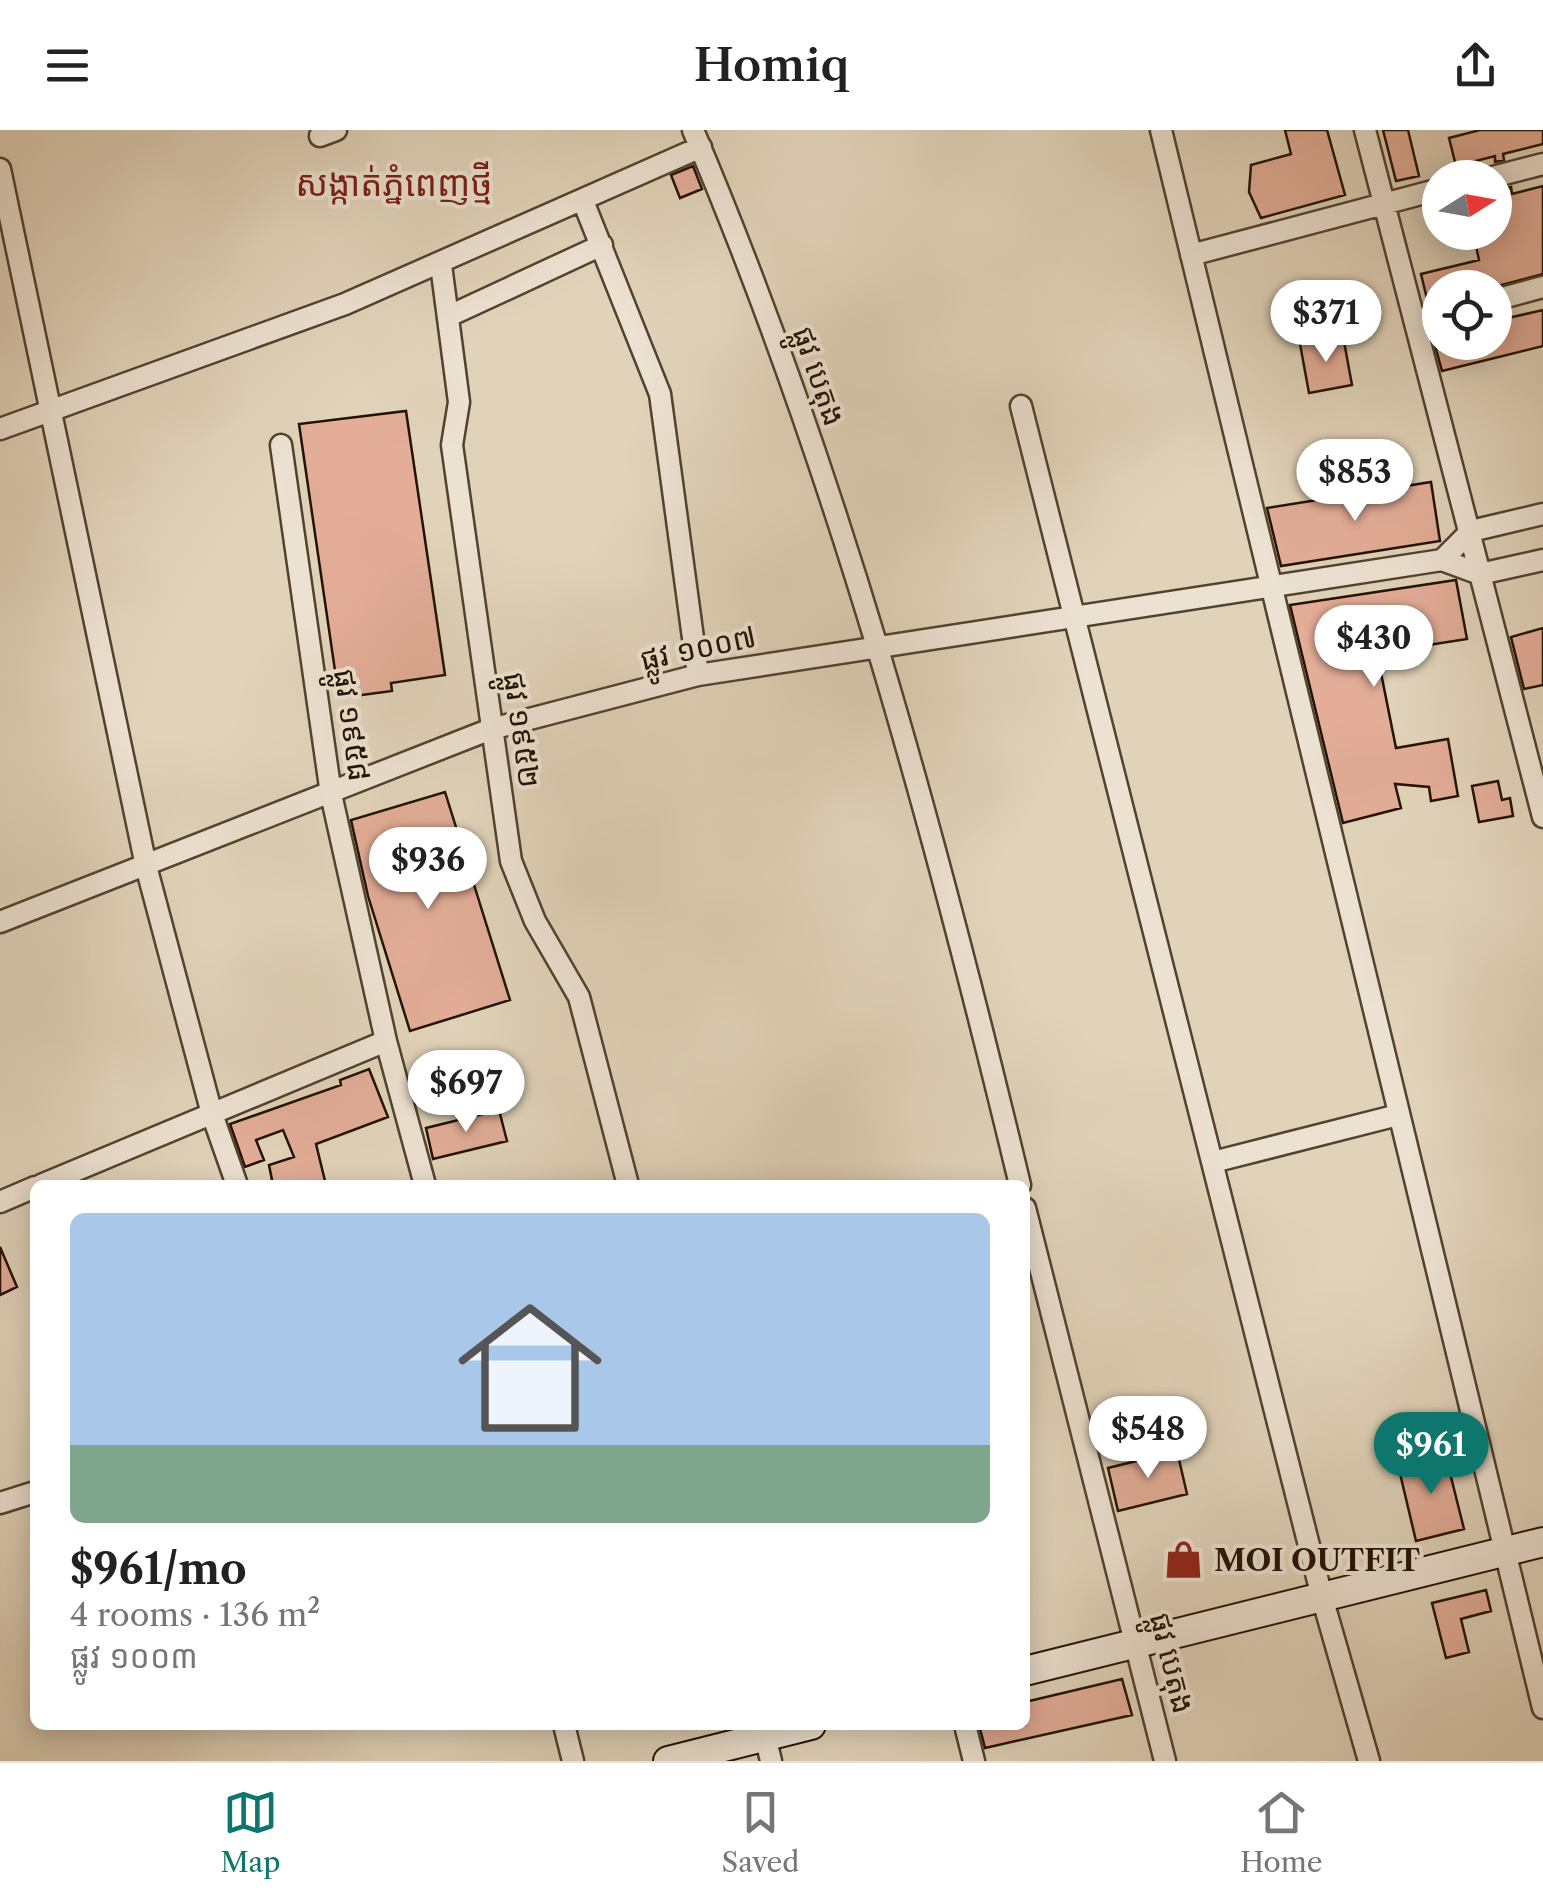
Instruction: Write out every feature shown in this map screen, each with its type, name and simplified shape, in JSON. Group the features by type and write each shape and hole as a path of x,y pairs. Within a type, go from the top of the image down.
{"street":[{"path":"1161,130 1543,1708"},
{"path":"1365,130 1543,816"},
{"path":"0,430 441,265 583,200 697,139"},
{"name":"ផ្លូវ បេតុង","path":"697,139 740,240 877,646 956,918 1019,1180"},
{"path":"1512,172 1543,164"},
{"path":"0,168 54,411 94,628 146,866 212,1114 234,1180"},
{"path":"1191,256 1422,193"},
{"path":"583,200 660,394 698,675"},
{"path":"449,316 602,245"},
{"name":"ផ្លូវ ១៩៥២","path":"441,265 460,402 452,444 511,861 535,921 578,997 627,1180"},
{"path":"1512,296 1543,288"},
{"path":"1415,321 1422,319"},
{"path":"1021,406 1322,1597 1368,1761"},
{"name":"ផ្លូវ ១៩៥៨","path":"281,445 331,794 386,1041 424,1180"},
{"path":"1442,560 1471,531 1543,514"},
{"name":"ផ្លូវ ១០០៧","path":"0,922 491,729 698,675 1442,560 1480,574"},
{"path":"1480,574 1543,560"},
{"path":"58,1180 386,1041"},
{"path":"1212,1162 1398,1115"},
{"path":"0,1202 30,1191"},
{"name":"ផ្លូវ បេតុង","path":"1030,1228 1165,1761"},
{"path":"0,1504 30,1494"},
{"path":"1030,1670 1543,1542"},
{"path":"565,1730 573,1761"},
{"path":"668,1761 766,1741 796,1730"},
{"path":"966,1730 974,1761"}],"building":[{"path":"1285,130 1327,130 1345,195 1261,218 1249,192 1251,165 1291,154"},
{"path":"1383,130 1408,130 1419,176 1396,181"},
{"path":"1480,130 1543,130 1543,144 1503,154 1504,160 1495,160 1495,156 1454,160 1449,138"},
{"path":"693,166 702,189 680,198 671,175"},
{"path":"1543,186 1543,274 1512,282 1512,270 1438,270 1479,260 1477,250 1512,250 1512,194"},
{"path":"1543,310 1543,346 1512,354 1512,317"},
{"path":"1343,336 1352,385 1309,393 1300,344"},
{"path":"1439,360 1486,360 1442,371"},
{"path":"406,411 445,675 391,683 392,691 339,698 299,424"},
{"path":"1431,482 1440,541 1281,566 1267,508"},
{"path":"1456,580 1467,639 1377,653 1396,748 1448,739 1458,796 1431,801 1429,787 1395,784 1401,808 1343,823 1290,605"},
{"path":"1543,628 1543,685 1524,689 1511,637"},
{"path":"1498,781 1502,800 1510,798 1513,816 1479,822 1472,786"},
{"path":"445,792 510,1000 410,1031 368,896 351,820"},
{"path":"369,1069 388,1117 316,1144 325,1180 272,1180 269,1165 294,1157 283,1130 256,1140 264,1160 245,1167 230,1124 341,1085 340,1080"},
{"path":"499,1110 507,1141 433,1159 426,1128"},
{"path":"0,1247 17,1287 0,1295"},
{"path":"1177,1451 1187,1494 1118,1511 1108,1468"},
{"path":"1445,1453 1464,1529 1416,1541 1398,1465"},
{"path":"1486,1590 1491,1611 1461,1619 1469,1652 1446,1658 1432,1603"},
{"path":"1122,1679 1132,1715 985,1748 980,1730 1030,1730 1030,1701"}],"place":[{"name":"MOI OUTFIT","path":"1184,1560"}],"district":[{"name":"សង្កាត់ភ្នំពេញថ្មី","path":"394,183"}]}
